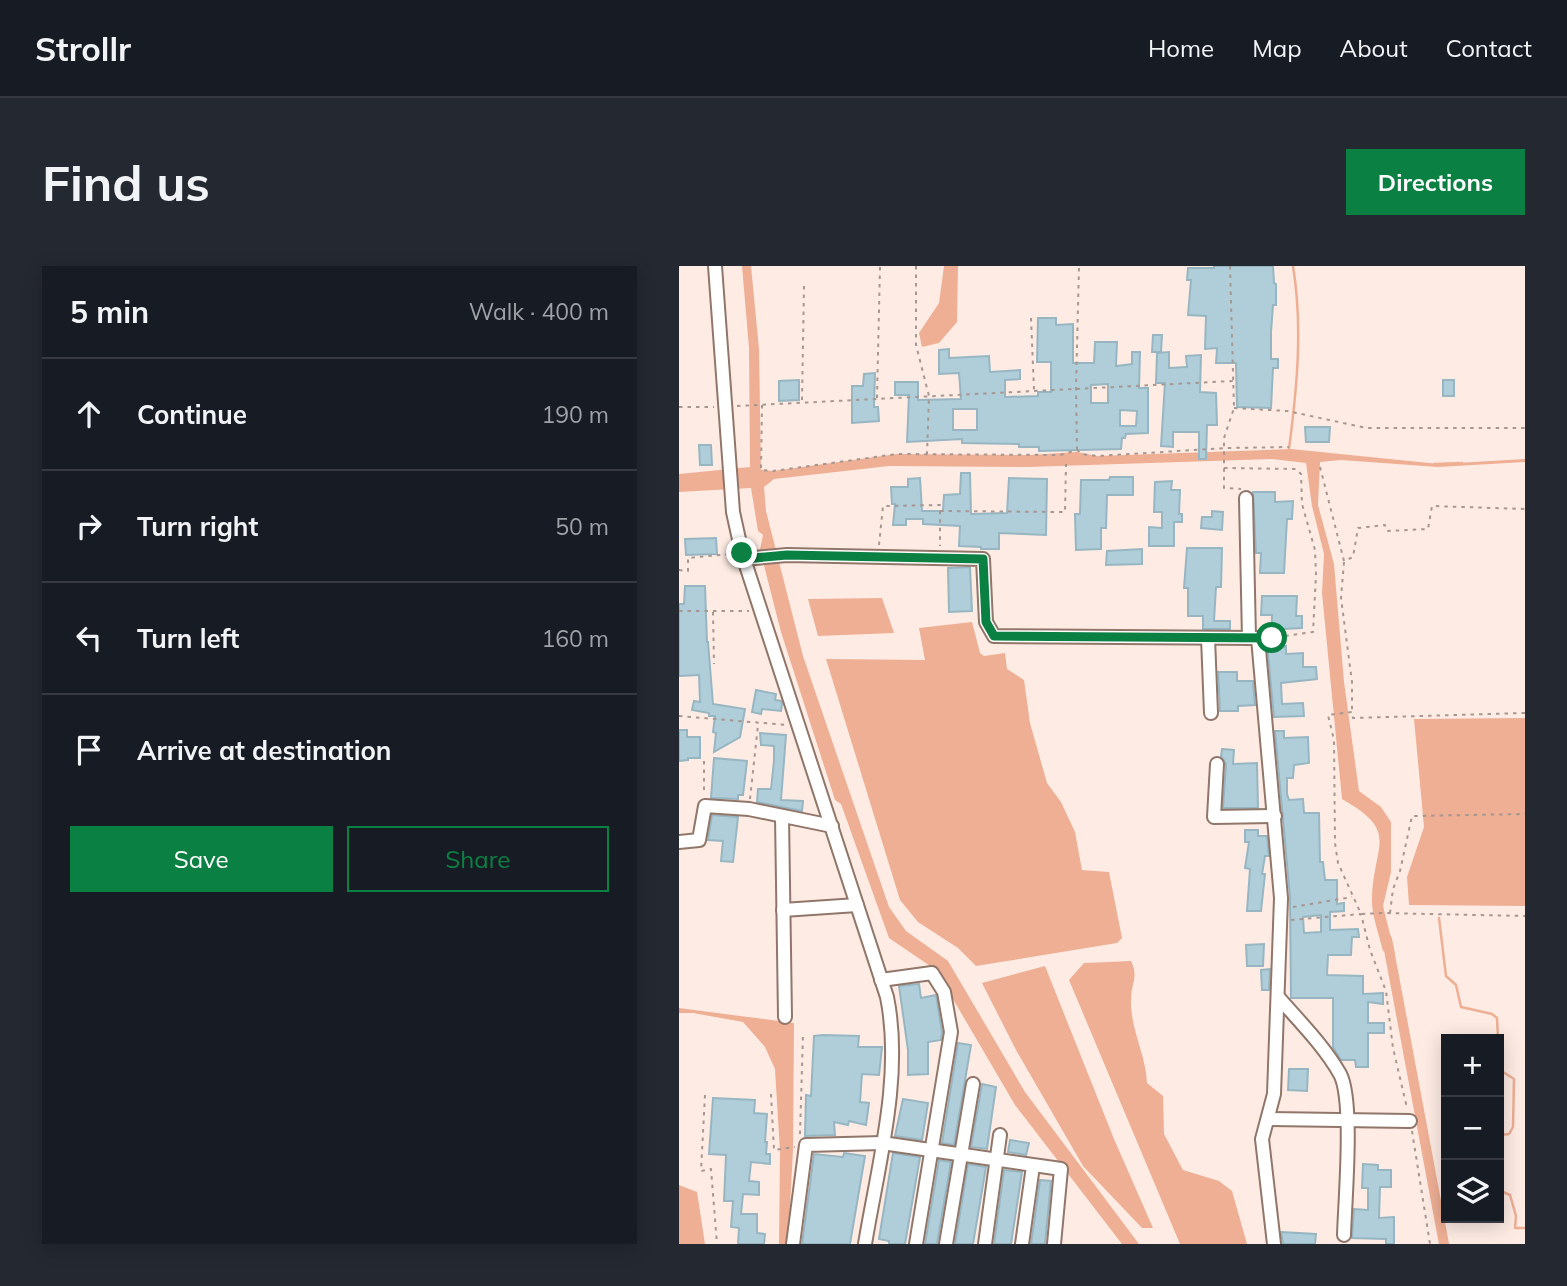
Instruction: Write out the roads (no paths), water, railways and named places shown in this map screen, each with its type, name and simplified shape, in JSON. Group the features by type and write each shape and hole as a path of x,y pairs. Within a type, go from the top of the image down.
{"street":[{"path":"715,266 733,512 743,556 832,826 893,1026 893,1075 865,1244"},
{"path":"1246,498 1253,638 1275,816 1281,914 1274,1094 1262,1139 1274,1244"},
{"path":"743,556 983,559 986,622 994,636 1253,638"},
{"path":"1208,638 1211,713"},
{"path":"1217,764 1214,817 1275,816"},
{"path":"679,842 699,840 705,807 749,809 832,826"},
{"path":"782,816 785,1017"},
{"path":"783,910 857,905"},
{"path":"881,980 932,973 944,992 951,1032 916,1244"},
{"path":"1279,998 1323,1049 1341,1076 1347,1100 1343,1235"},
{"path":"946,1244 972,1084"},
{"path":"1268,1119 1411,1121"},
{"path":"985,1244 1000,1135"},
{"path":"793,1244 803,1145 882,1143 1061,1169 1054,1244"},
{"path":"1022,1244 1033,1166"}],"waterway":[{"path":"1289,449 1298,357 1298,312 1293,266"},
{"path":"1434,464 1462,463"},
{"path":"1439,918 1446,976 1456,985 1461,1007 1492,1014 1497,1018 1498,1034"},
{"path":"1387,939 1444,1244"},
{"path":"1504,1073 1514,1079 1513,1127 1509,1134 1504,1134"},
{"path":"1504,1192 1510,1195 1516,1216 1515,1228 1525,1228"}]}
